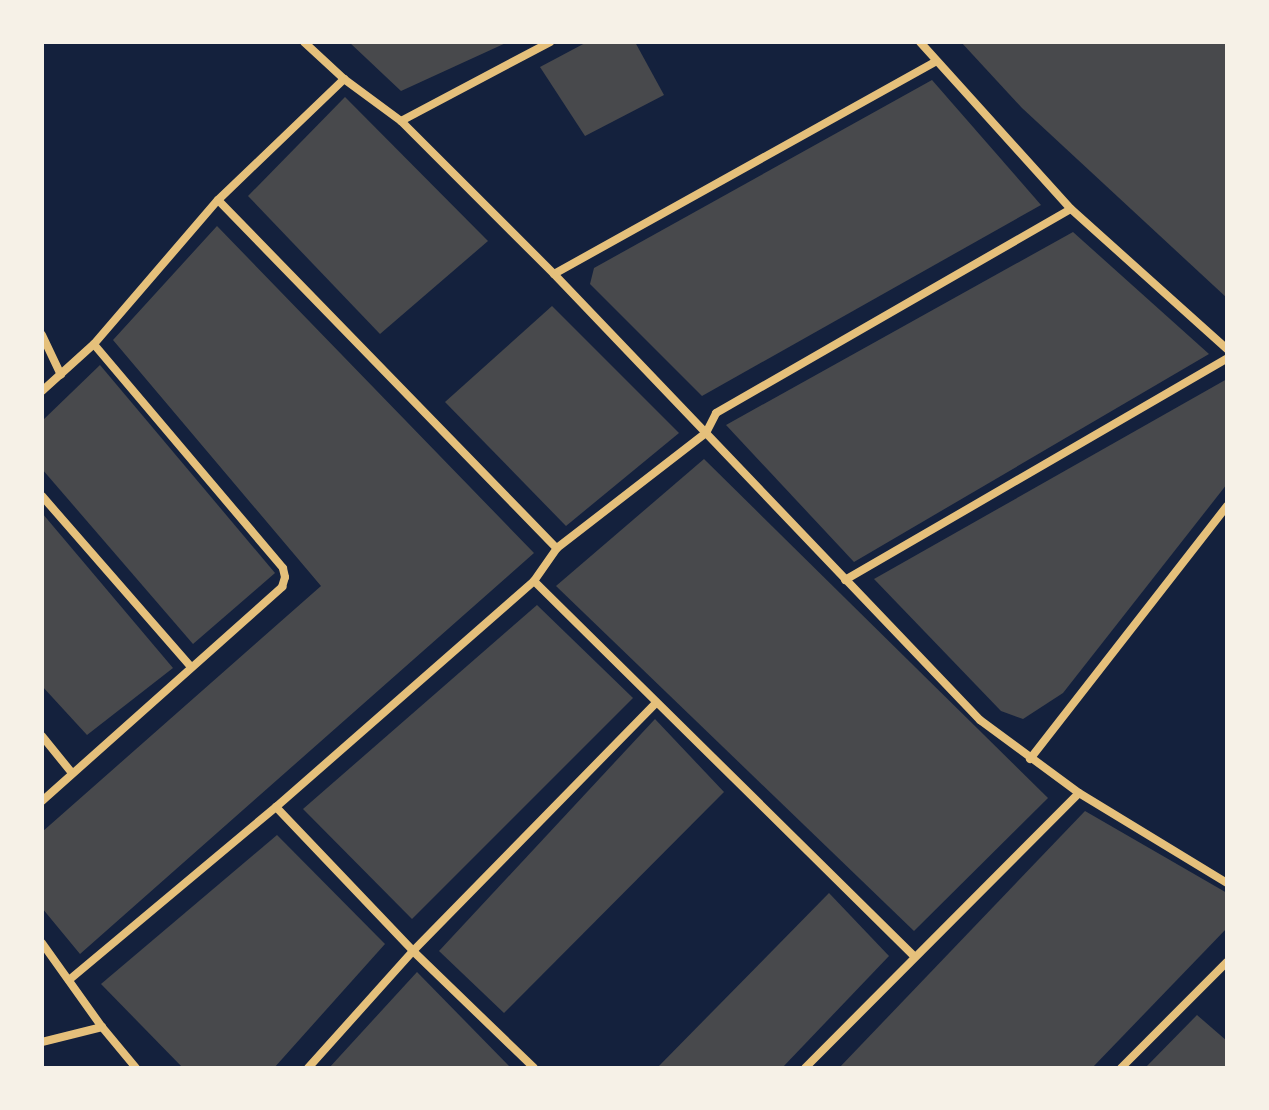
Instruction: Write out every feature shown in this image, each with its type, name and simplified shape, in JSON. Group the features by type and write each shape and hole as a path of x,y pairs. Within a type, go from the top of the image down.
{"street":[{"path":"304,42 344,79 401,121 554,274 980,720 1079,793 1227,883"},
{"path":"401,121 550,42"},
{"path":"920,42 1071,209 1227,349"},
{"path":"554,274 936,61"},
{"path":"42,391 94,344 218,200 344,79"},
{"path":"218,200 557,548"},
{"path":"69,980 276,807 534,581 557,548 706,433 716,413 1071,209"},
{"path":"42,335 61,375"},
{"path":"42,801 282,587 283,568 94,344"},
{"path":"845,580 1227,359"},
{"path":"42,496 191,667"},
{"path":"1030,759 1227,506"},
{"path":"534,581 915,957"},
{"path":"308,1068 413,951 656,703"},
{"path":"42,736 72,773"},
{"path":"805,1068 1079,793"},
{"path":"276,807 413,951 534,1068"},
{"path":"42,943 102,1027 136,1068"},
{"path":"1121,1068 1227,962"},
{"path":"42,1042 102,1027"}],"building":[{"path":"349,42 508,42 401,91"},
{"path":"587,42 635,42 664,95 585,136 540,67"},
{"path":"961,42 1227,42 1227,298 1022,108"},
{"path":"932,80 1041,205 702,396 590,284 594,268"},
{"path":"345,97 488,241 380,334 248,196"},
{"path":"217,226 534,553 80,954 42,908 42,832 321,586 113,340"},
{"path":"1073,232 1209,354 854,562 726,425"},
{"path":"552,306 679,433 566,526 445,402"},
{"path":"100,365 275,573 193,644 42,469 42,421"},
{"path":"1227,379 1227,484 1063,693 1023,719 1001,711 874,579"},
{"path":"704,459 1048,798 914,931 556,586"},
{"path":"42,513 173,668 87,735 42,686"},
{"path":"537,605 633,698 412,919 303,809"},
{"path":"655,719 724,792 504,1013 439,951"},
{"path":"1085,811 1227,893 1227,928 1092,1068 839,1068"},
{"path":"277,835 385,944 274,1068 183,1068 101,984"},
{"path":"829,893 889,956 782,1068 657,1068"},
{"path":"417,972 511,1068 329,1068"},
{"path":"1197,1015 1227,1041 1227,1068 1145,1068"}]}
